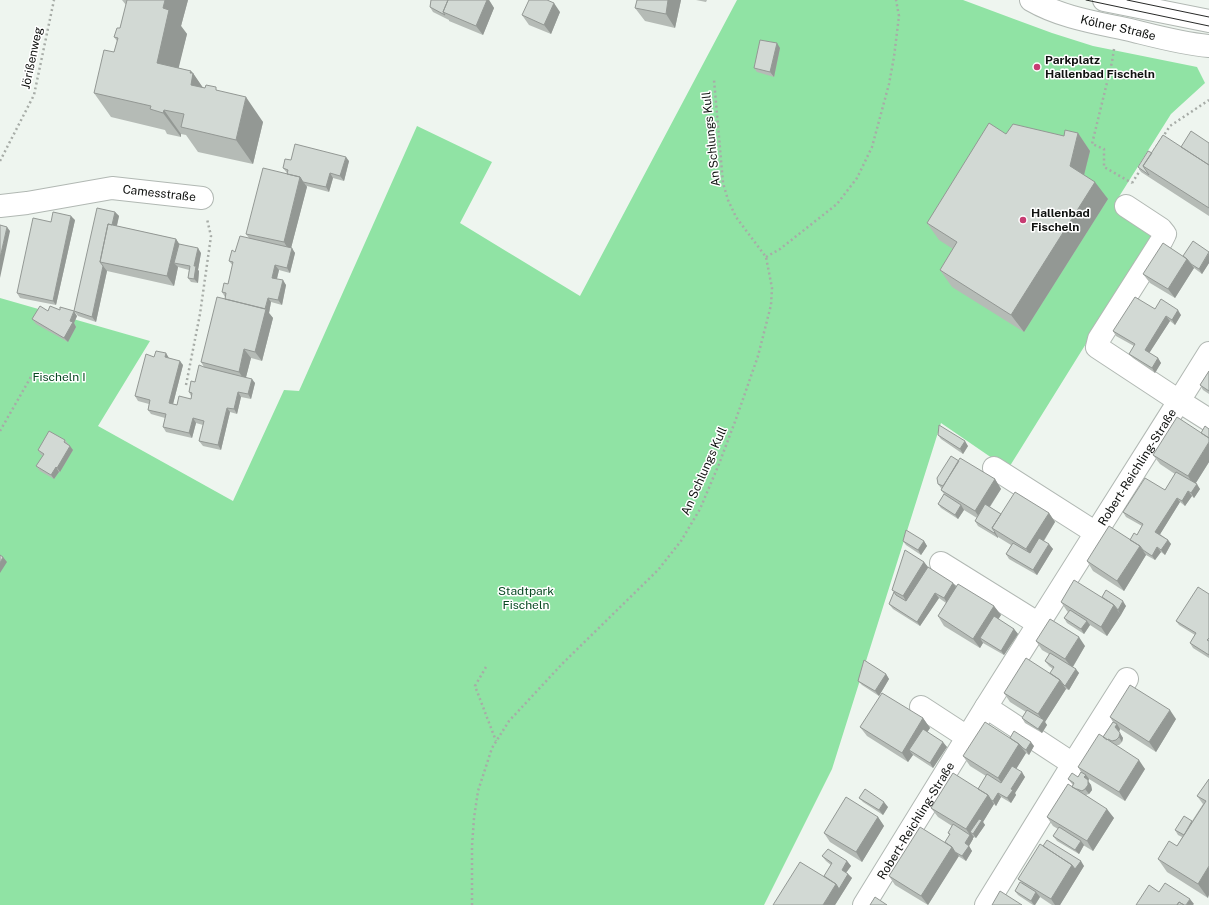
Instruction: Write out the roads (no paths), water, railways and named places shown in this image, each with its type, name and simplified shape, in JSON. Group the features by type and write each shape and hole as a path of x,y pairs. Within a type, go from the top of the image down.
{"street":[{"name":"Kölner Straße","path":"1031,0 1041,6 1071,16 1179,42 1209,46"},
{"name":"Kölner Straße","path":"1104,0 1209,21"},
{"name":"Camesstraße","path":"0,206 27,203 112,188 202,198"},
{"name":"Robert-Reichling-Straße","path":"1126,206 1161,229 1165,234 1099,339 1097,346 1209,420"},
{"name":"Robert-Reichling-Straße","path":"864,905 967,737 1209,353"},
{"name":"Robert-Reichling-Straße","path":"994,468 1096,533"},
{"path":"941,563 1039,624"},
{"path":"986,905 1127,679"},
{"path":"921,706 967,737"},
{"path":"986,707 1073,764"}],"tram line":[{"path":"1086,0 1209,26"},
{"path":"1127,0 1209,17"}],"place":[{"name":"Parkplatz Hallenbad Fischeln","path":"1037,67"},
{"name":"Hallenbad Fischeln","path":"1023,220"}],"park label":[{"name":"Fischeln I","path":"59,377"},
{"name":"Stadtpark Fischeln","path":"526,598"}]}
